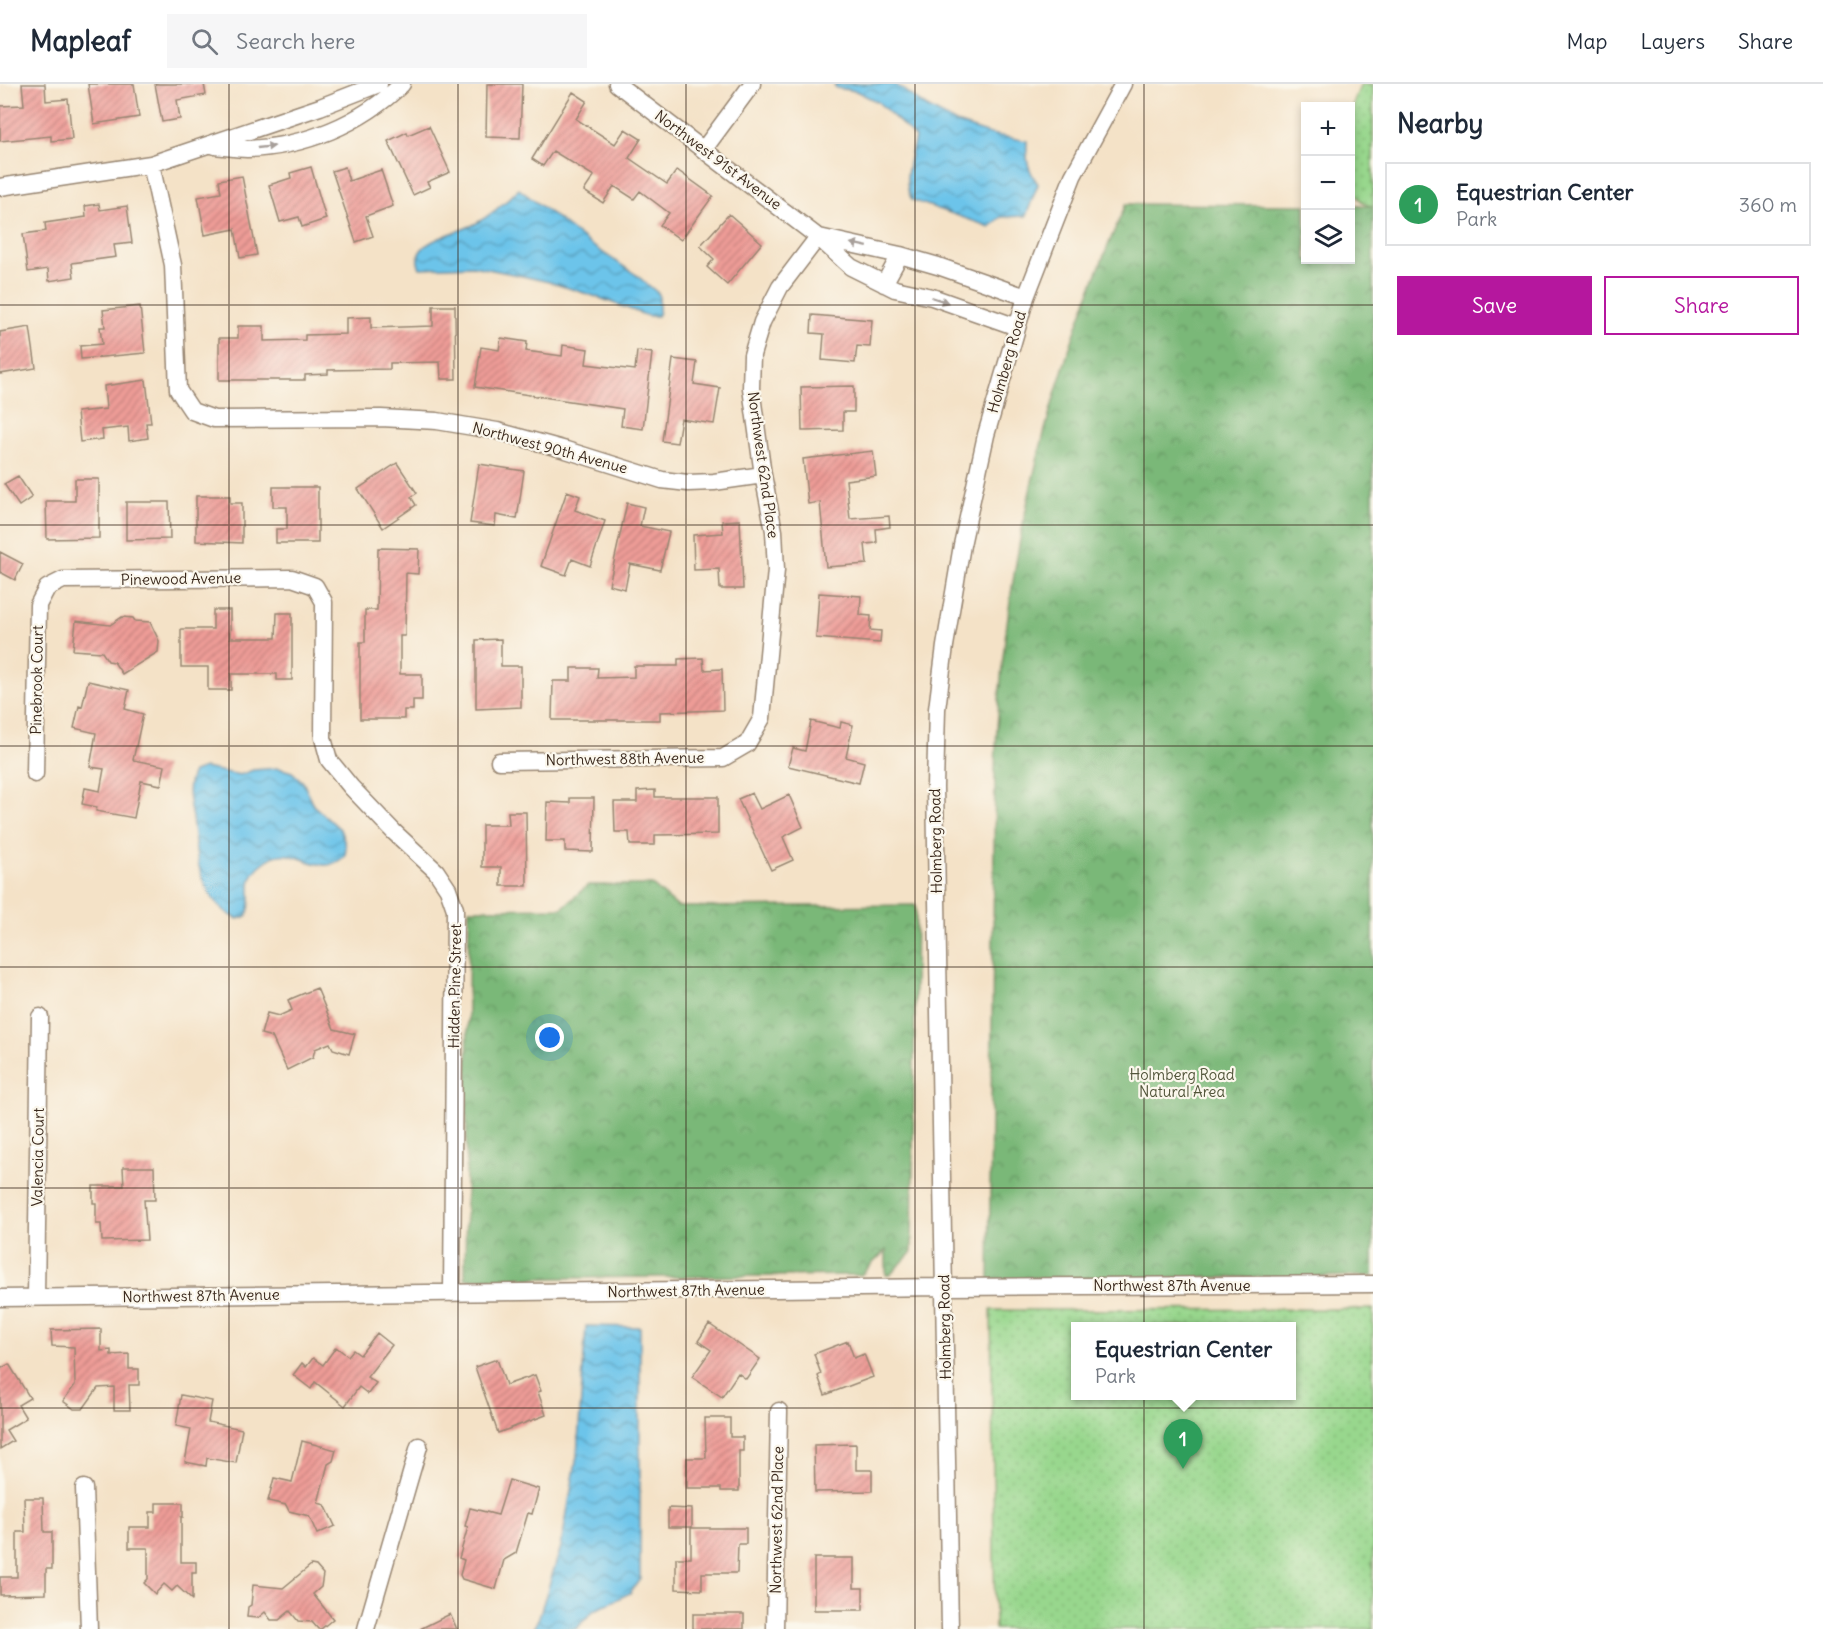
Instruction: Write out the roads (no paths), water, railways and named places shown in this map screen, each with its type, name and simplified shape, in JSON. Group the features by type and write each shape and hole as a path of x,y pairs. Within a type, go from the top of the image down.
{"street":[{"path":"0,187 151,164 320,107 379,84"},
{"path":"208,145 246,149 287,144 327,132 361,117 387,99 402,84"},
{"name":"Northwest 91st Avenue","path":"617,84 818,237 851,267 895,289 932,297 1017,327"},
{"path":"704,149 752,84"},
{"name":"Holmberg Road","path":"950,1629 935,787 937,709 962,545 986,435 1017,327 1026,297 1073,176 1123,84"},
{"name":"Northwest 90th Avenue","path":"151,164 173,265 178,390 192,411 214,419 381,418 437,421 497,431 662,480 688,483 714,482 763,475"},
{"name":"Northwest 91st Avenue","path":"818,237 900,255 1026,297"},
{"name":"Northwest 62nd Place","path":"747,744 762,718 776,570 774,531 763,475 751,388 752,356 762,322 780,287 818,237"},
{"path":"884,284 900,255"},
{"name":"Pinewood Avenue","path":"47,588 63,580 269,578 292,578 315,586"},
{"name":"Hidden Pine Street","path":"315,586 324,602 323,738 329,760 394,832 436,871 448,889 455,909 452,1293"},
{"name":"Pinebrook Court","path":"35,774 38,605 47,588"},
{"name":"Northwest 88th Avenue","path":"499,761 723,758 747,744"},
{"name":"Valencia Court","path":"36,1297 40,1017"},
{"name":"Northwest 87th Avenue","path":"0,1298 1373,1284"},
{"name":"Northwest 62nd Place","path":"775,1629 779,1411"},
{"path":"366,1629 419,1446"},
{"path":"84,1488 89,1629"}],"water":[{"path":"834,84 895,84 927,107 956,123 990,134 1027,141 1028,164 1038,184 1026,216 1001,217 990,227 912,200 907,177 915,137 878,102 856,91 836,88"},
{"path":"519,189 659,294 657,316 648,316 597,297 518,275 473,266 420,268 418,259 421,251 427,245 481,220"},
{"path":"204,768 240,775 253,770 279,768 292,772 303,782 313,805 340,829 346,846 345,856 327,865 315,864 286,855 271,858 255,871 251,879 247,916 238,919 224,911 214,900 201,876 189,800 188,789 193,772"},
{"path":"586,1326 640,1327 640,1579 630,1593 593,1611 576,1629 533,1629 539,1617 561,1547 577,1456"}],"place":[{"name":"Equestrian Center","path":"1183,1469"}],"park label":[{"name":"Holmberg Road Natural Area","path":"1182,1084"}]}
